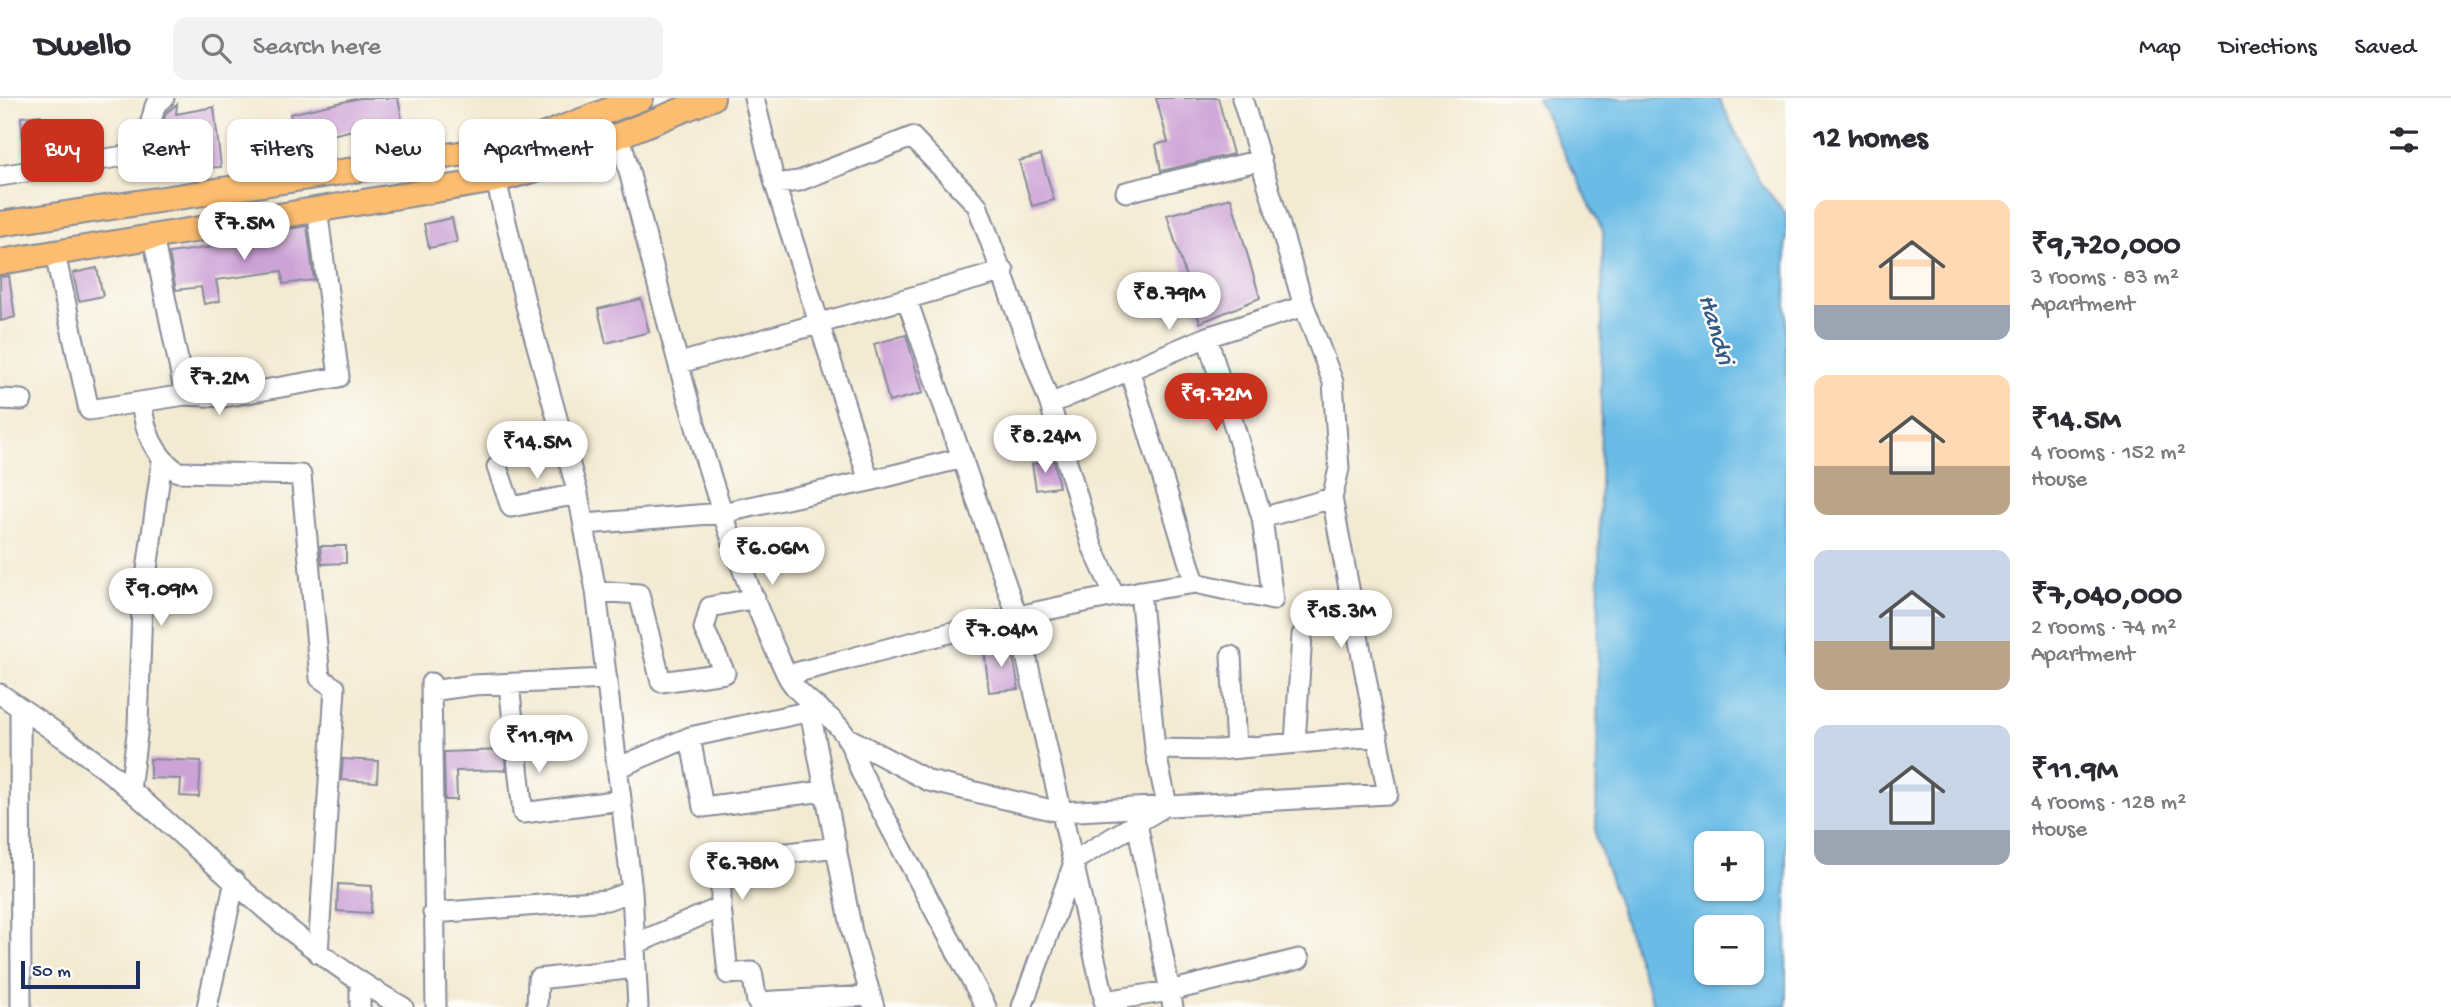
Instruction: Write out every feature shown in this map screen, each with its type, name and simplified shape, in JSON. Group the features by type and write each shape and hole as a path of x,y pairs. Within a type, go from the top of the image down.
{"main road":[{"path":"0,224 505,147 640,98"},
{"path":"616,138 712,98"},
{"path":"610,111 620,136"},
{"path":"0,262 483,182"}],"street":[{"path":"0,176 144,153 155,106 164,98"},
{"path":"754,98 775,184 822,325 869,481"},
{"path":"620,136 722,513 787,675 798,694 846,737 929,781 1060,812 1388,794 1332,499 1339,469 1333,382 1304,306 1242,98"},
{"path":"775,184 799,181 912,137 977,205 1004,271 1050,404 1092,546 1115,594"},
{"path":"1126,192 1261,160"},
{"path":"496,182 526,306 578,494 596,591 632,891 638,1007"},
{"path":"55,254 89,410 185,396 224,397 339,377 317,208"},
{"path":"153,237 185,396"},
{"path":"680,363 822,325 1004,271"},
{"path":"907,300 1017,616 1060,812 1075,860 1095,970 1105,1004 1172,999 1299,959"},
{"path":"1050,404 1208,337 1304,306"},
{"path":"787,675 1017,616 1115,594 1195,583 1273,600 1262,518 1208,337"},
{"path":"1130,372 1195,583"},
{"path":"0,399 22,400"},
{"path":"141,402 145,429 162,461 178,472 301,475 320,678 335,688 318,953"},
{"path":"584,524 722,513 963,458"},
{"path":"130,790 138,726 142,606 162,461"},
{"path":"497,467 511,507 578,494"},
{"path":"1262,518 1332,499"},
{"path":"596,591 639,593 647,637 661,682 725,673 704,629 710,607 755,598"},
{"path":"1140,591 1155,749 1167,805"},
{"path":"1296,743 1302,635"},
{"path":"1231,656 1236,748"},
{"path":"436,1007 431,687 607,679"},
{"path":"509,684 523,813 621,800"},
{"path":"0,694 53,729 130,790 318,953 360,984 403,1007"},
{"path":"20,708 10,915 21,1007"},
{"path":"617,768 690,737 815,710"},
{"path":"815,710 824,791 837,847 852,932 871,1003 757,1002 752,972 728,974 721,861 837,847"},
{"path":"1155,749 1236,748 1378,736"},
{"path":"690,737 703,807 824,791"},
{"path":"846,737 986,1007"},
{"path":"1022,1007 1075,860 1167,805"},
{"path":"1138,823 1172,999"},
{"path":"207,1007 235,881"},
{"path":"433,914 607,900 632,891"},
{"path":"635,944 722,907"},
{"path":"537,1007 538,979 636,968"},
{"path":"360,984 360,1007"}],"water":[{"name":"Handri","path":"1537,98 1719,98 1761,184 1786,213 1786,1007 1654,1007 1596,838 1603,231"}],"building":[{"path":"360,98 398,98 402,119 351,119 351,131 337,134 337,119 291,119 290,114"},
{"path":"1156,98 1218,98 1233,154 1161,171 1156,144 1168,142"},
{"path":"177,104 176,114 214,107 221,167 213,167 213,119 164,119 166,113"},
{"path":"41,115 41,119 21,119"},
{"path":"1041,155 1054,200 1032,206 1019,161"},
{"path":"1231,198 1260,298 1200,323 1167,215"},
{"path":"452,218 457,242 429,248 424,224"},
{"path":"307,226 314,280 283,284 282,271 216,280 220,301 204,304 201,287 176,290 169,253 271,239 271,232"},
{"path":"97,268 103,296 79,301 73,273"},
{"path":"9,276 15,317 1,321 0,277"},
{"path":"641,299 649,332 606,343 598,309"},
{"path":"906,335 923,393 889,402 874,344"},
{"path":"1054,460 1059,487 1036,490 1032,464"},
{"path":"320,546 346,546 346,563 322,564"},
{"path":"1011,645 1019,689 989,692 984,648"},
{"path":"504,750 506,770 456,771 457,800 445,800 444,752"},
{"path":"150,759 201,761 199,797 180,796 181,779 150,778"},
{"path":"343,759 378,761 377,782 341,780"},
{"path":"338,884 372,886 371,913 337,911"}]}
